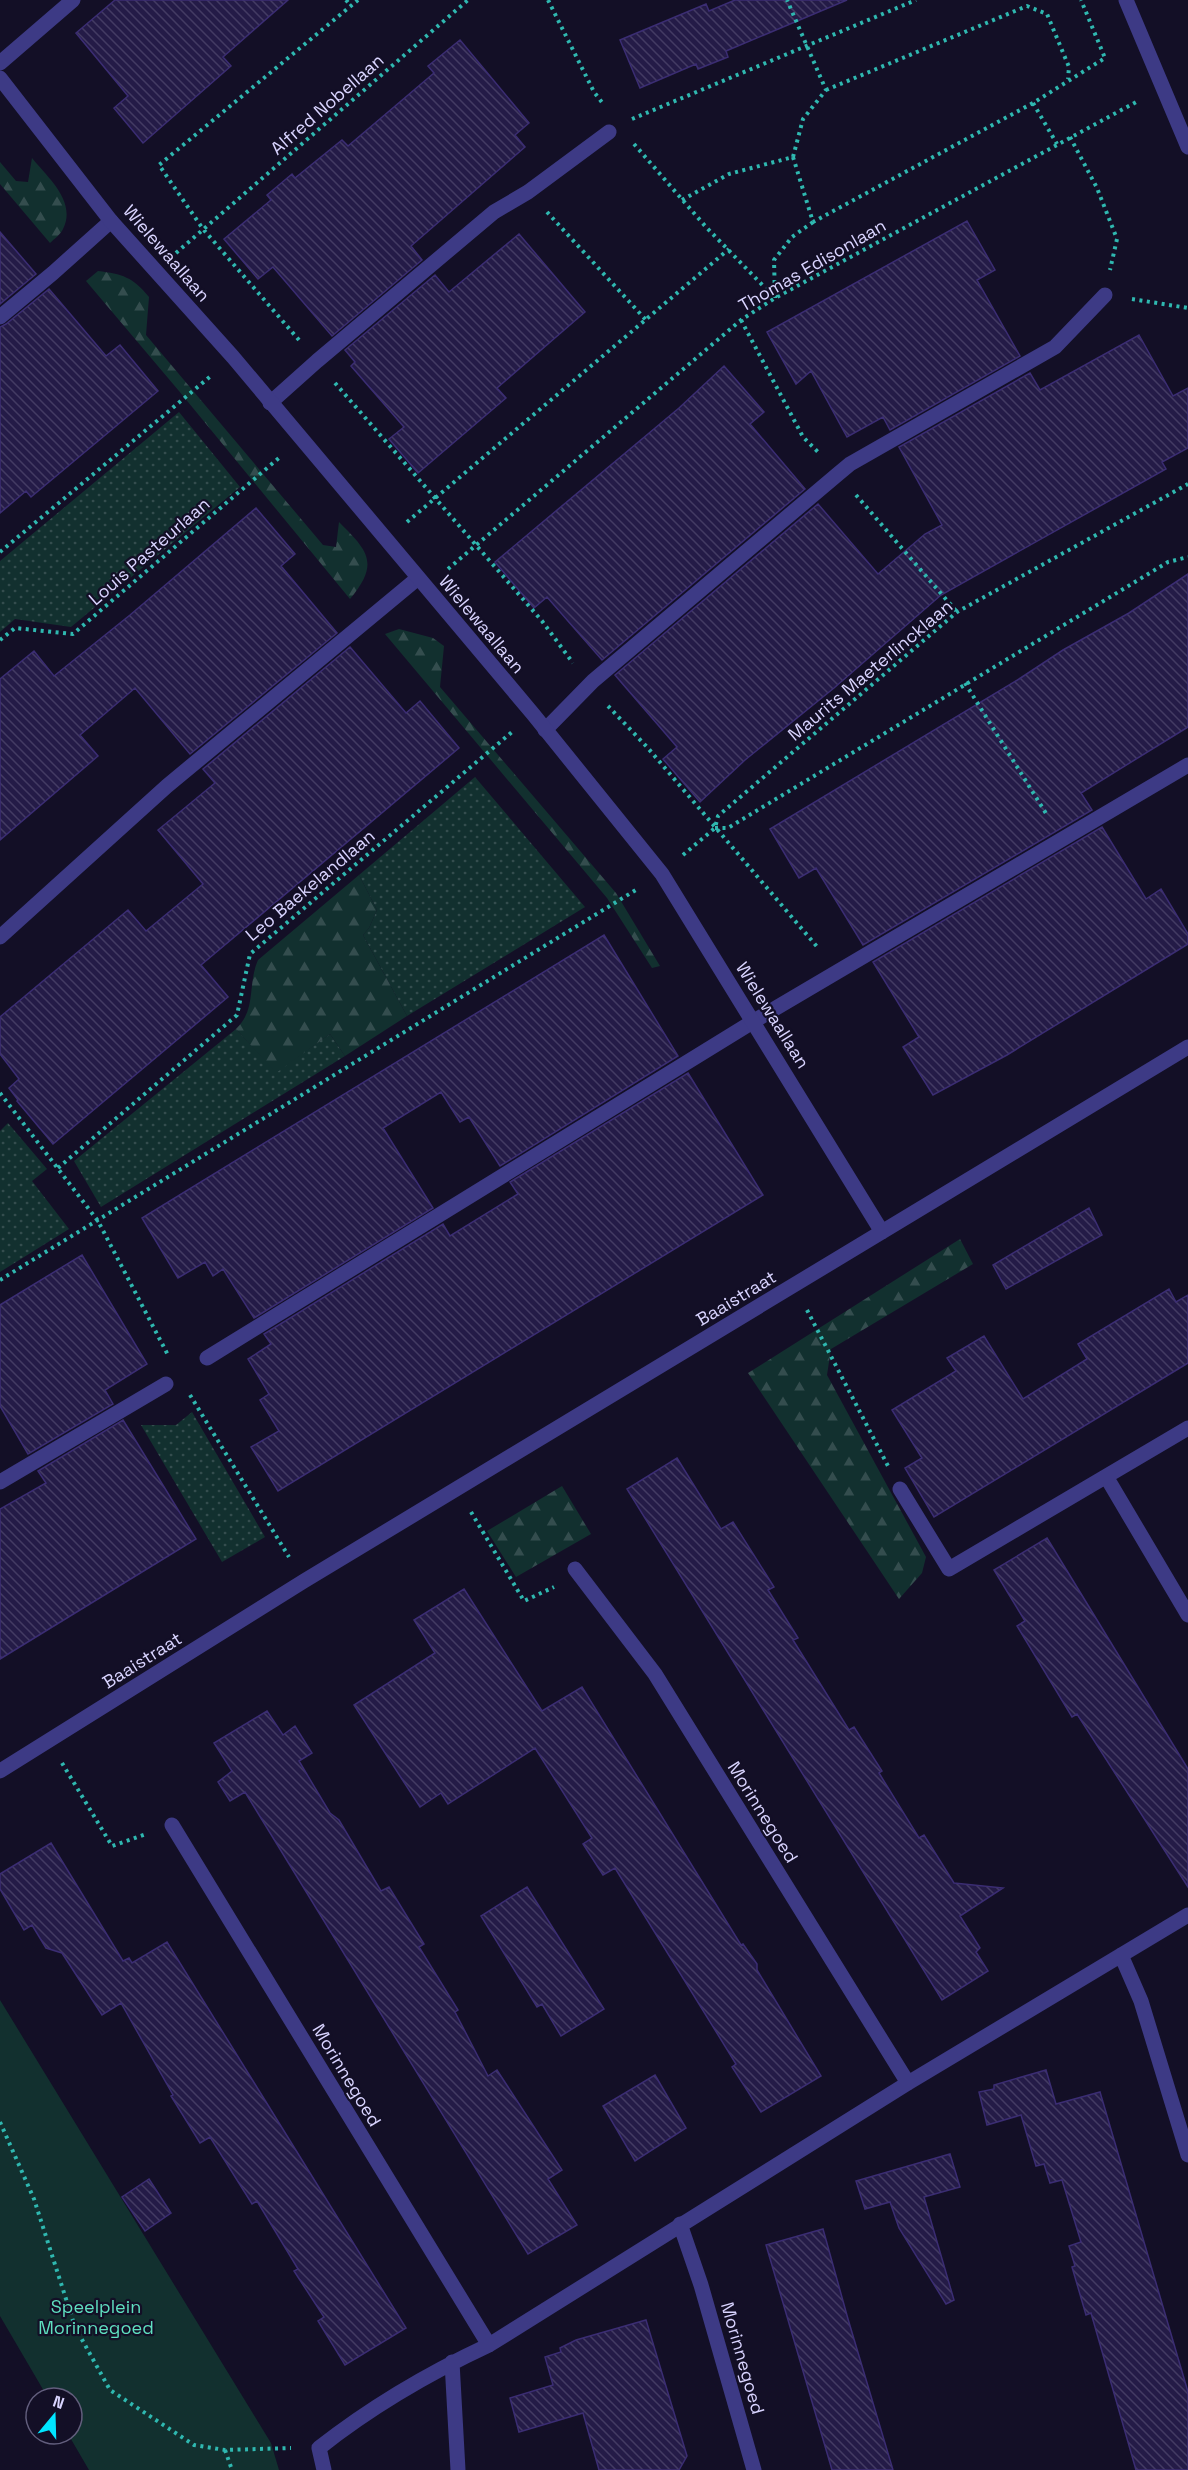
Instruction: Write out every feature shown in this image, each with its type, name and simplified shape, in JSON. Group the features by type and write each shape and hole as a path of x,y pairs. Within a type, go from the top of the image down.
{"street":[{"path":"0,63 73,0"},
{"path":"1126,0 1188,147"},
{"name":"Wielewaallaan","path":"0,78 111,221 233,357 533,714 662,874 882,1232"},
{"path":"270,403 494,212 528,192 609,132"},
{"path":"0,317 111,221"},
{"path":"545,730 590,685 850,464 1055,347 1105,295"},
{"path":"0,937 167,786 422,582"},
{"path":"207,1358 754,1021 1188,765"},
{"name":"Baaistraat","path":"0,1771 304,1581 1188,1047"},
{"path":"0,1482 166,1384"},
{"path":"900,1489 949,1569 1107,1478 1188,1428"},
{"path":"1107,1478 1188,1615"},
{"name":"Morinnegoed","path":"575,1569 655,1674 908,2083"},
{"name":"Morinnegoed","path":"172,1825 489,2345"},
{"path":"324,2470 319,2448 356,2419 452,2362 489,2345 908,2083 1188,1915"},
{"path":"1121,1955 1141,2001 1188,2155"},
{"name":"Morinnegoed","path":"680,2224 701,2285 754,2470"},
{"path":"452,2362 458,2470"}],"path":[{"path":"346,0 351,6"},
{"path":"358,0 159,165 203,229 542,621 590,685 647,747 836,973"},
{"name":"Alfred Nobellaan","path":"156,272 468,0"},
{"path":"548,0 594,92 606,109"},
{"path":"787,0 826,90"},
{"path":"624,122 916,0"},
{"path":"775,298 774,260 792,237 813,222 1033,103 1068,79 1105,58 1081,0"},
{"path":"813,222 793,157 803,119 826,90 1027,6 1047,14 1069,67 1068,79"},
{"name":"Thomas Edisonlaan","path":"422,582 476,546 741,320 775,298 1163,88"},
{"path":"1033,103 1057,144"},
{"path":"1070,137 1097,188 1117,239 1105,295 1188,308"},
{"path":"633,142 682,200 775,298"},
{"path":"682,200 729,174 793,157"},
{"path":"528,192 646,320"},
{"path":"386,539 729,249"},
{"path":"741,320 803,437 838,474 957,612"},
{"path":"0,552 233,357"},
{"name":"Louis Pasteurlaan","path":"0,640 15,627 73,634 301,438"},
{"name":"Maurits Maeterlincklaan","path":"662,874 715,828 718,816 957,612 1188,484"},
{"name":"Maurits Maeterlincklaan","path":"715,828 728,828 1168,562 1188,557"},
{"path":"965,683 1062,838"},
{"name":"Leo Baekelandlaan","path":"58,1168 237,1015 250,954 533,714"},
{"path":"0,1280 662,874"},
{"path":"0,1093 98,1221 174,1365"},
{"path":"0,1102 5,1099"},
{"path":"793,1286 820,1333 900,1489"},
{"path":"185,1386 304,1581"},
{"path":"458,1490 524,1601 559,1584 575,1569"},
{"path":"48,1743 112,1846 172,1825"},
{"path":"0,2122 34,2199 75,2327 110,2390 194,2445 225,2450 319,2448"},
{"path":"225,2450 232,2470"}],"green space":[{"path":"32,158 58,190 66,209 63,229 50,243 0,184 0,162 16,181 28,182"},
{"path":"98,271 132,281 149,297 146,335 323,545 336,547 339,522 357,541 367,558 367,566 365,576 350,599 86,281"},
{"path":"179,412 240,487 71,627 15,619 0,632 0,561"},
{"path":"399,629 433,638 444,646 440,687 616,893 660,966 652,968 607,898 385,634"},
{"path":"475,777 585,907 407,1016 363,935 369,928 377,910 359,875"},
{"path":"359,875 377,910 369,928 363,935 407,1016 345,1056 330,1034 276,1073 236,1029 247,1013 258,960"},
{"path":"236,1029 276,1072 330,1034 345,1056 101,1207 74,1161"},
{"path":"8,1123 47,1169 32,1181 69,1229 0,1272 0,1131"},
{"path":"960,1239 973,1264 831,1349 827,1375 926,1557 922,1573 899,1599 748,1373"},
{"path":"192,1412 265,1537 222,1562 141,1425 176,1425"},
{"path":"562,1486 591,1534 516,1577 487,1531"},
{"name":"Speelplein Morinnegoed","path":"0,2000 271,2443 279,2470 89,2470 75,2446 84,2446 84,2386 41,2386 0,2316"}],"building":[{"path":"115,0 288,0 223,57 231,66 143,143 114,108 128,96 76,33"},
{"path":"735,0 847,0 726,51 728,57 698,69 696,64 640,88 620,40 706,4 709,11"},
{"path":"460,40 529,123 515,135 525,147 411,246 422,260 332,336 273,267 258,279 224,239 271,200 267,195 292,174 295,178 342,140 348,146 434,73 428,66"},
{"path":"967,221 995,270 977,280 1020,356 890,430 883,417 847,437 811,371 796,384 767,332"},
{"path":"0,232 36,274 0,304"},
{"path":"519,234 585,312 497,388 506,398 418,473 389,439 404,427 351,366 355,362 345,350 435,275 449,292"},
{"path":"49,289 106,356 120,345 158,391 31,497 26,491 0,513 0,327"},
{"path":"1139,335 1173,396 1188,388 1188,448 1162,462 1166,469 941,595 834,688 745,760 700,802 663,759 677,747 615,675 818,504 878,574 925,534 942,525 899,447 1030,373 1040,390"},
{"path":"724,366 764,412 750,424 805,489 602,660 547,597 534,608 495,562 679,408"},
{"path":"256,508 295,554 281,566 337,633 190,754 135,688 80,735 98,756 0,840 0,679 34,651 54,676"},
{"path":"1188,574 1188,727 1081,793 1092,810 863,945 816,868 799,878 770,829 1019,679 1063,650 1129,613"},
{"path":"350,647 406,713 420,701 459,748 201,965 228,997 53,1144 9,1088 19,1079 0,1054 0,1017 128,910 146,931 203,884 158,830 215,783 203,769"},
{"path":"1102,827 1146,899 1161,889 1188,934 1188,944 1007,1055 933,1095 903,1047 919,1037 873,962"},
{"path":"604,935 678,1056 500,1166 469,1117 460,1122 441,1092 383,1128 433,1208 254,1318 223,1269 213,1276 205,1262 178,1278 142,1218"},
{"path":"688,1073 763,1195 278,1491 251,1447 279,1431 260,1400 269,1394 248,1359 271,1344 264,1334 443,1224 450,1236 518,1194 510,1182"},
{"path":"1089,1208 1102,1235 1006,1289 993,1265"},
{"path":"82,1255 147,1364 105,1390 113,1404 28,1454 0,1406 0,1305"},
{"path":"1169,1289 1176,1302 1188,1295 1188,1363 934,1517 905,1468 922,1458 892,1410 956,1371 947,1358 984,1336 1023,1399 1087,1359 1078,1344"},
{"path":"123,1420 196,1539 0,1659 0,1509 46,1483 38,1471"},
{"path":"677,1458 721,1529 733,1522 774,1587 768,1590 798,1638 793,1640 849,1730 854,1727 882,1771 879,1773 919,1838 924,1835 954,1883 1003,1888 960,1916 980,1948 976,1952 988,1971 942,2000 627,1489"},
{"path":"1047,1538 1188,1769 1188,1887 1077,1714 1072,1717 1017,1626 1025,1621 994,1570"},
{"path":"464,1589 542,1711 582,1687 741,1945 743,1944 757,1964 757,1970 821,2076 761,2112 732,2067 736,2064 615,1868 603,1875 583,1844 592,1838 535,1748 448,1804 441,1793 420,1807 354,1705 435,1653 414,1620"},
{"path":"267,1711 283,1735 295,1726 312,1753 299,1761 330,1813 339,1820 381,1891 389,1887 424,1944 419,1947 458,2010 455,2012 488,2076 497,2070 562,2170 548,2179 577,2225 528,2254 245,1792 230,1801 218,1782 232,1771 214,1743"},
{"path":"51,1843 123,1961 129,1958 132,1963 167,1942 406,2328 345,2365 318,2321 324,2317 294,2271 298,2269 257,2201 252,2204 210,2137 200,2143 171,2096 173,2095 121,2003 102,2015 62,1953 46,1948 32,1925 24,1930 0,1889 0,1874"},
{"path":"527,1887 604,2009 561,2036 542,2004 537,2007 481,1916"},
{"path":"1046,2070 1056,2104 1100,2092 1188,2392 1188,2470 1136,2470 1091,2313 1086,2315 1072,2267 1075,2266 1069,2246 1081,2242 1062,2180 1050,2183 1044,2164 1036,2166 1021,2115 987,2125 979,2092 994,2089 994,2085"},
{"path":"655,2075 686,2128 635,2161 603,2106"},
{"path":"950,2154 960,2187 924,2197 954,2300 946,2304 899,2228 890,2202 865,2209 856,2181"},
{"path":"149,2179 171,2213 145,2231 122,2197"},
{"path":"823,2229 893,2470 832,2470 766,2245"},
{"path":"646,2320 687,2456 679,2470 599,2470 583,2413 519,2432 510,2398 553,2385 545,2357 561,2352 560,2348 576,2340"}]}
